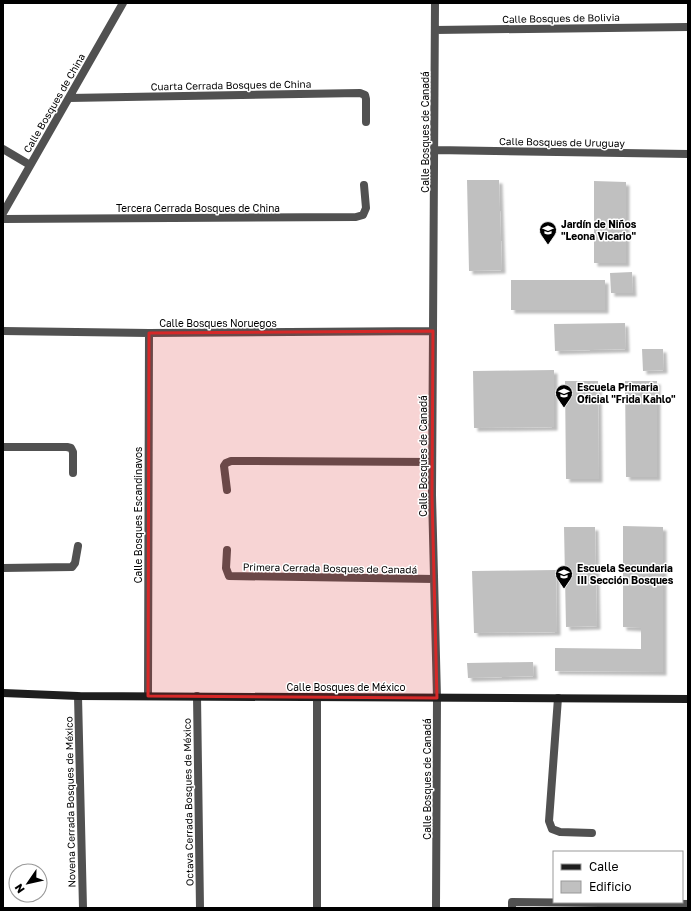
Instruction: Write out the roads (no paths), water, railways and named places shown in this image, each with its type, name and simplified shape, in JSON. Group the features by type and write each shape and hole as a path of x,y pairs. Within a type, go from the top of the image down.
{"street":[{"name":"Calle Bosques de China","path":"3,213 123,3"},
{"name":"Calle Bosques de Canadá","path":"435,3 432,462 437,698 436,908"},
{"name":"Calle Bosques de Bolivia","path":"435,30 688,27"},
{"name":"Cuarta Cerrada Bosques de China","path":"69,98 360,93 365,95 366,99 366,122"},
{"path":"3,149 30,165"},
{"name":"Calle Bosques de Uruguay","path":"435,150 688,154"},
{"name":"Tercera Cerrada Bosques de China","path":"3,219 356,217 362,214 366,208 364,185"},
{"name":"Calle Bosques Noruegos","path":"3,331 149,333 433,331"},
{"name":"Calle Bosques Escandinavos","path":"148,696 149,333"},
{"path":"3,447 71,448 73,452 73,473"},
{"path":"227,490 224,466 226,463 232,461 432,462"},
{"path":"3,568 72,567 75,563 78,546"},
{"name":"Primera Cerrada Bosques de Canadá","path":"227,550 226,568 229,576 434,579"},
{"name":"Calle Bosques de México","path":"3,693 78,696 688,699"},
{"name":"Novena Cerrada Bosques de México","path":"78,696 82,908"},
{"name":"Octava Cerrada Bosques de México","path":"197,696 200,908"},
{"path":"317,697 317,908"},
{"path":"558,698 549,821 552,829 560,832 592,832"},
{"path":"512,908 512,902 553,902"},
{"path":"600,903 688,904"}],"place":[{"name":"Jardín de Niños \"Leona Vicario\"","path":"548,245"},
{"name":"Escuela Primaria Oficial \"Frida Kahlo\"","path":"564,408"},
{"name":"Escuela Secundaria III Sección Bosques","path":"564,589"}]}
